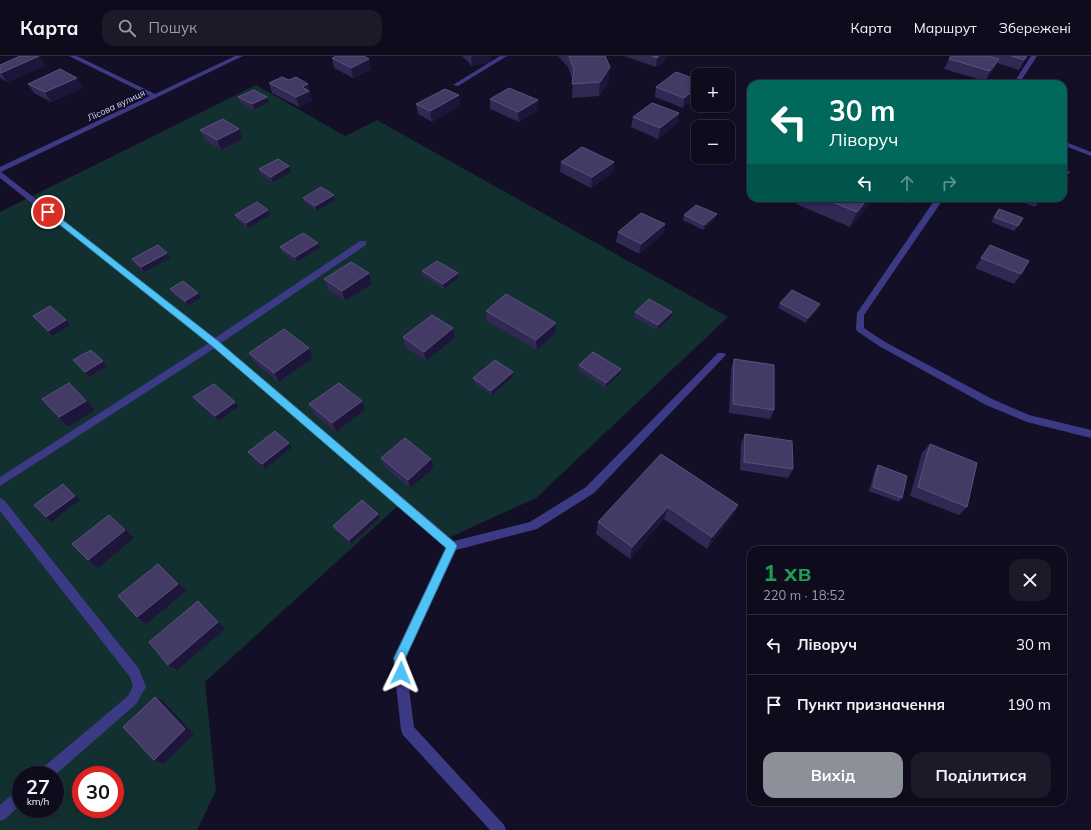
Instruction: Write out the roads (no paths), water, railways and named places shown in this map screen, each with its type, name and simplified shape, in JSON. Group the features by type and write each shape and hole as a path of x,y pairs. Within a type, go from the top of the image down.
{"street":[{"path":"72,56 155,96"},
{"name":"Лісова вулиця","path":"0,170 240,56"},
{"path":"456,85 504,56"},
{"path":"1019,80 1034,56"},
{"path":"1067,145 1091,154"},
{"path":"0,174 215,344 452,546"},
{"path":"937,202 860,315 860,329 882,344 989,402 1027,418 1091,434"},
{"path":"0,482 215,344 363,243"},
{"path":"452,546 533,526 590,490 721,355"},
{"path":"0,503 135,673 140,687 132,700 56,766"},
{"path":"452,546 399,658 408,730 500,830"},
{"path":"0,814 12,804"}]}
